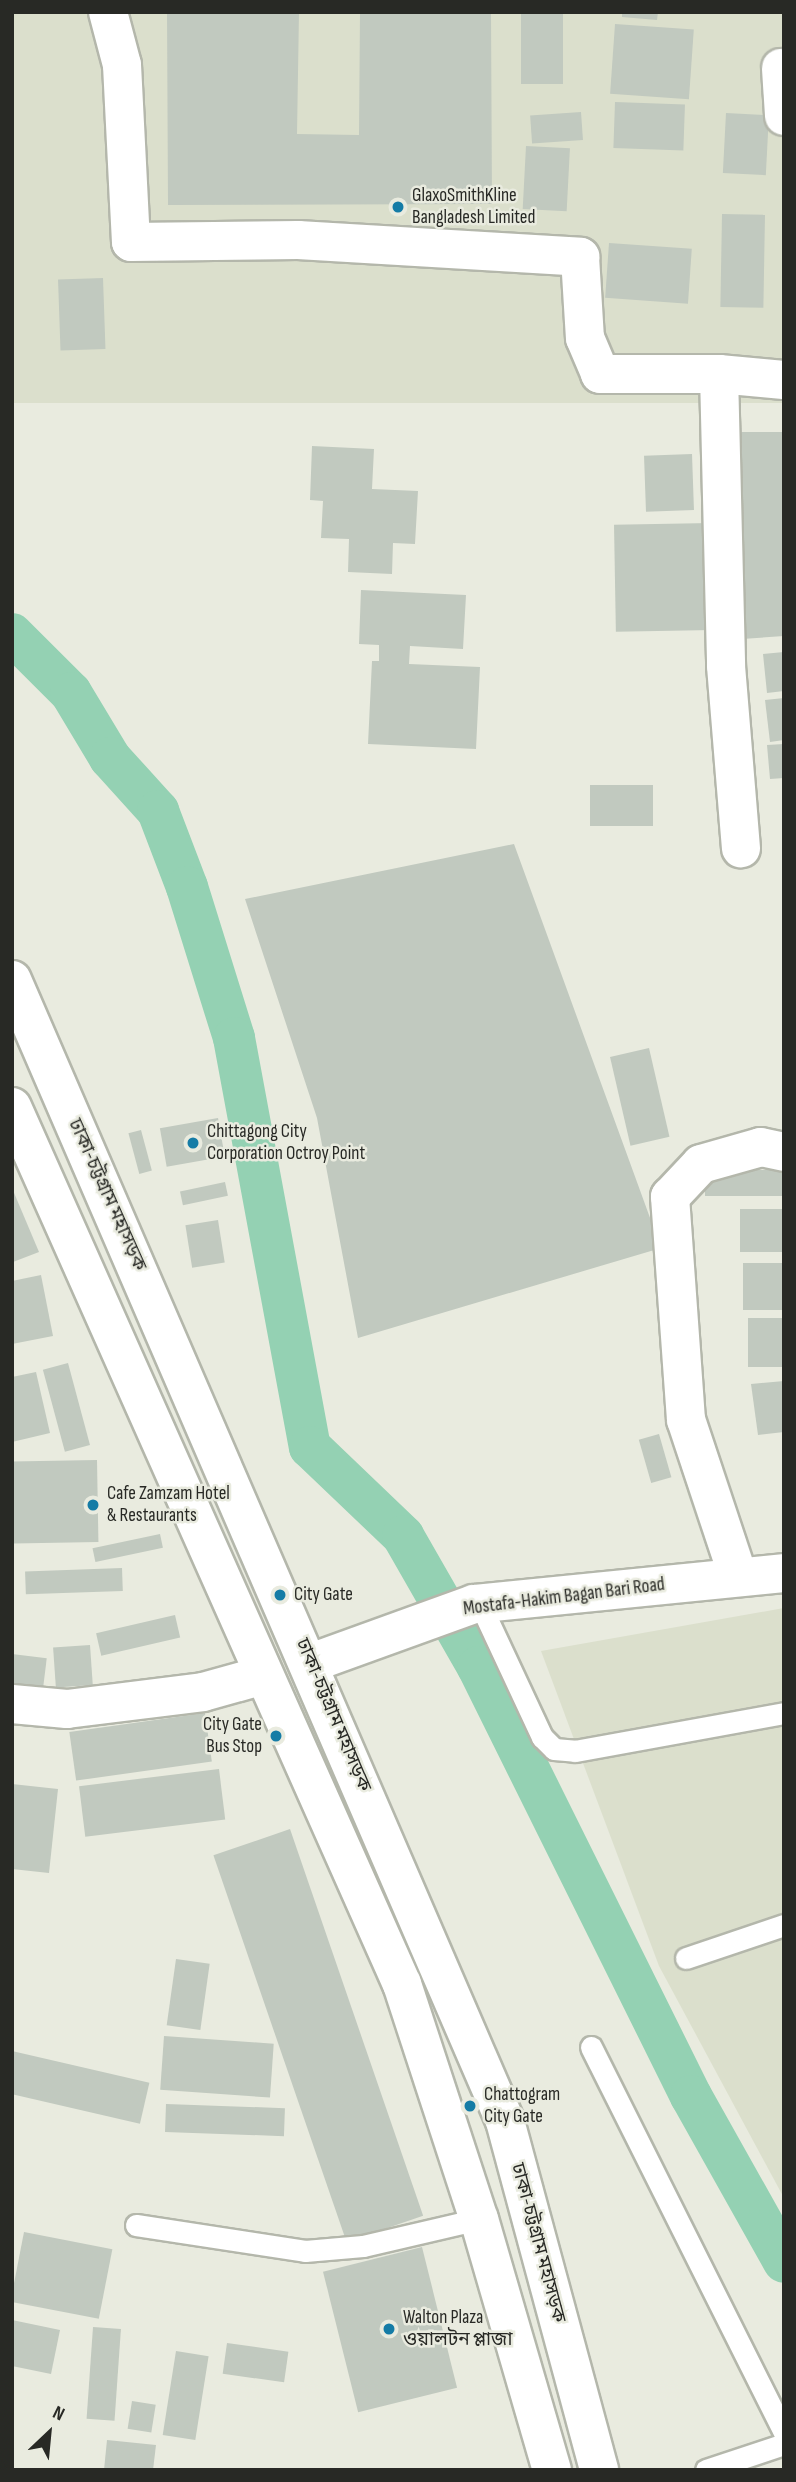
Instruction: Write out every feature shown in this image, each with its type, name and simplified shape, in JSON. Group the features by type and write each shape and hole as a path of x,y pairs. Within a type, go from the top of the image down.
{"main road":[{"path":"108,12 122,65 131,242 298,240 580,257 586,338 600,374 719,374 784,380"},
{"path":"781,68 784,116"},
{"path":"719,374 726,666 741,848"},
{"name":"ঢাকা-চট্টগ্রাম মহাসড়ক","path":"12,979 311,1663 505,2121 599,2470"},
{"path":"12,1107 402,1984 479,2219 552,2470"},
{"path":"738,1576 687,1420 670,1197 701,1164 761,1147 784,1152"},
{"name":"Mostafa-Hakim Bagan Bari Road","path":"311,1663 477,1604 784,1573"},
{"path":"12,1704 67,1709 203,1692 264,1675"}],"lane":[{"path":"477,1604 542,1737 554,1749 575,1751 784,1713"},
{"path":"686,1958 784,1925"},
{"path":"591,2047 784,2432"},
{"path":"136,2225 305,2251 363,2246 479,2219"},
{"path":"706,2470 784,2444"}],"shaded area":[{"name":"GlaxoSmithKline Bangladesh Limited","path":"12,12 784,12 784,403 12,403"},
{"path":"784,1608 784,2198 659,1966 541,1651"}],"building":[{"path":"167,12 299,12 297,134 359,135 360,12 491,12 492,204 168,205"},
{"path":"521,12 563,12 563,84 521,84"},
{"path":"622,12 658,12 657,20 622,17"},
{"path":"615,24 694,30 689,99 610,94"},
{"path":"615,102 685,104 683,150 613,148"},
{"path":"581,112 583,140 532,143 530,116"},
{"path":"726,113 769,115 766,175 723,173"},
{"path":"526,146 570,148 567,211 523,209"},
{"path":"722,214 765,215 763,308 720,307"},
{"path":"609,243 692,249 688,304 605,298"},
{"path":"103,278 105,349 61,351 58,280"},
{"path":"730,432 784,432 784,636 742,639"},
{"path":"312,446 374,449 372,489 418,491 415,544 393,543 392,574 348,572 349,539 321,538 323,501 310,500"},
{"path":"692,454 694,510 646,512 644,456"},
{"path":"711,523 713,630 616,632 614,525"},
{"path":"361,590 466,595 463,649 410,646 409,664 480,667 476,749 368,744 372,661 379,661 379,645 359,644"},
{"path":"784,652 784,691 767,693 763,654"},
{"path":"784,698 784,740 770,742 765,700"},
{"path":"784,744 784,778 770,779 767,745"},
{"path":"590,785 653,785 653,826 590,826"},
{"path":"514,844 661,1248 358,1338 317,1118 245,899"},
{"path":"649,1048 669,1137 630,1146 610,1057"},
{"name":"Chittagong City Corporation Octroy Point","path":"218,1118 225,1156 167,1167 160,1128"},
{"path":"141,1130 152,1171 139,1174 128,1133"},
{"path":"705,1170 784,1170 784,1196 705,1196"},
{"path":"225,1182 228,1196 183,1205 180,1192"},
{"path":"12,1188 39,1252 13,1262 12,1260"},
{"path":"740,1209 784,1209 784,1252 740,1252"},
{"path":"218,1220 225,1262 192,1268 185,1225"},
{"path":"743,1263 784,1263 784,1310 743,1310"},
{"path":"41,1275 53,1336 12,1344 12,1281"},
{"path":"748,1318 784,1318 784,1367 748,1367"},
{"path":"68,1363 90,1445 65,1452 43,1370"},
{"path":"36,1372 50,1433 12,1442 12,1377"},
{"path":"784,1381 784,1432 758,1435 751,1384"},
{"path":"659,1434 671,1477 651,1483 639,1440"},
{"path":"97,1460 98,1542 13,1543 12,1461"},
{"path":"160,1534 163,1548 95,1562 93,1548"},
{"path":"122,1568 123,1591 26,1594 25,1571"},
{"path":"175,1615 180,1637 101,1656 96,1633"},
{"path":"90,1645 93,1685 56,1687 53,1648"},
{"path":"12,1654 47,1658 43,1688 12,1684"},
{"path":"205,1713 212,1762 76,1781 69,1732"},
{"path":"219,1769 225,1820 85,1837 79,1786"},
{"path":"12,1784 58,1789 49,1873 12,1869"},
{"path":"290,1829 423,2216 347,2242 213,1855"},
{"path":"176,1959 210,1964 200,2030 167,2025"},
{"path":"164,2036 274,2044 270,2098 160,2090"},
{"path":"12,2051 149,2083 140,2124 12,2094"},
{"path":"166,2104 285,2108 284,2136 165,2132"},
{"path":"24,2232 112,2249 99,2319 12,2302"},
{"name":"Walton Plaza ওয়ালটন প্লাজা","path":"422,2247 457,2388 358,2412 323,2272"},
{"path":"12,2320 60,2330 51,2374 12,2366"},
{"path":"93,2327 121,2329 115,2421 87,2419"},
{"path":"227,2343 288,2352 284,2382 223,2374"},
{"path":"176,2351 209,2356 195,2440 163,2435"},
{"path":"132,2401 156,2405 151,2432 128,2429"},
{"path":"107,2440 156,2445 153,2470 104,2470"}],"waterway":[{"path":"12,634 71,693 110,758 158,811 187,887 234,1038 310,1447 403,1536 478,1667 691,2096 784,2262"}],"place":[{"name":"GlaxoSmithKline Bangladesh Limited","path":"398,207"},
{"name":"Chittagong City Corporation Octroy Point","path":"193,1143"},
{"name":"Cafe Zamzam Hotel & Restaurants","path":"93,1505"},
{"name":"City Gate","path":"280,1595"},
{"name":"City Gate Bus Stop","path":"276,1736"},
{"name":"Chattogram City Gate","path":"470,2106"},
{"name":"Walton Plaza ওয়ালটন প্লাজা","path":"389,2329"}]}
